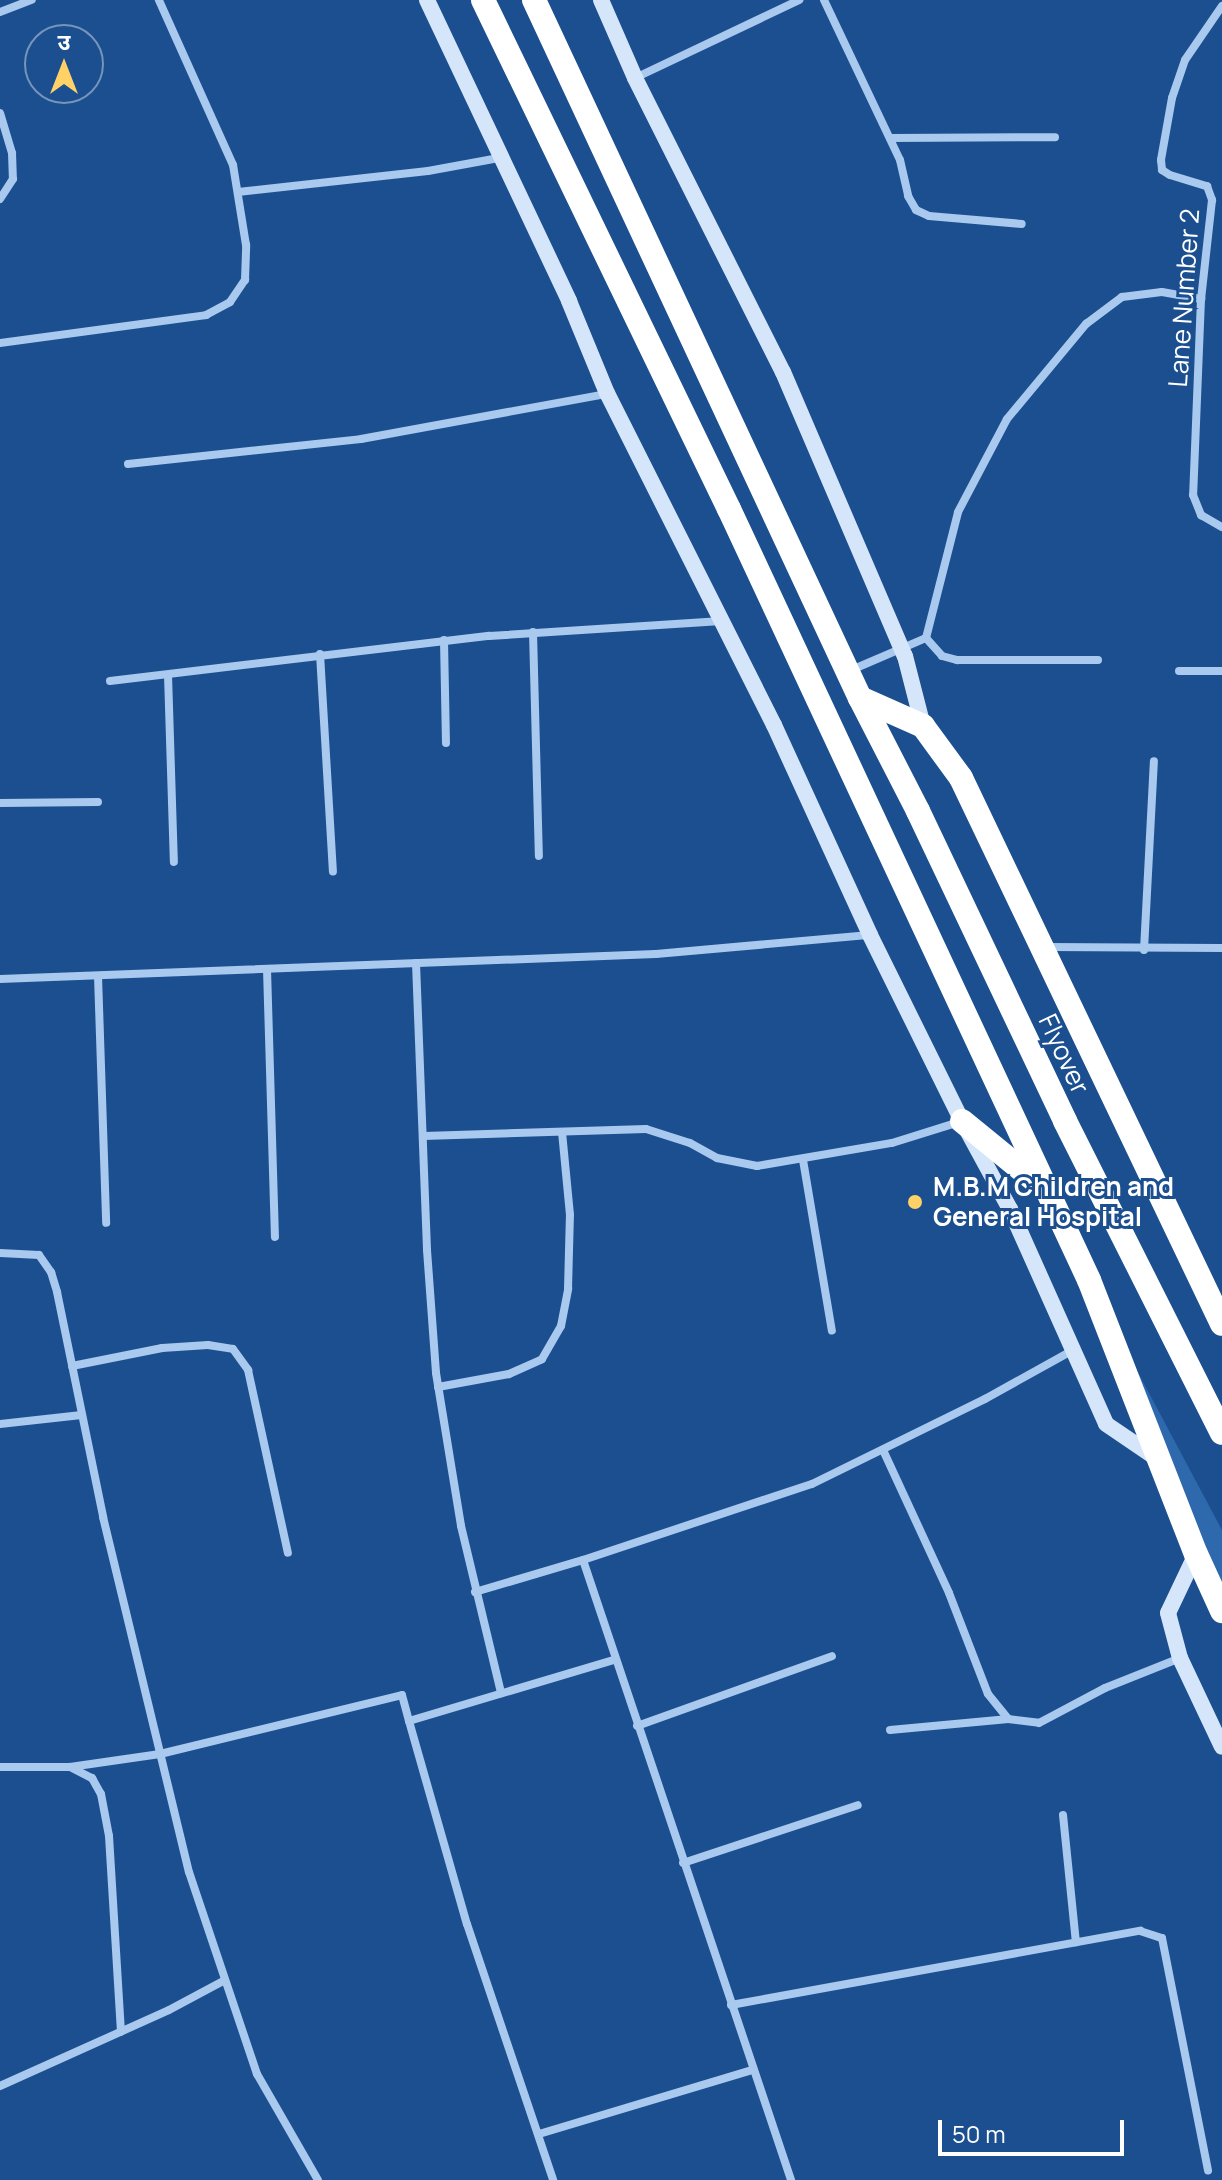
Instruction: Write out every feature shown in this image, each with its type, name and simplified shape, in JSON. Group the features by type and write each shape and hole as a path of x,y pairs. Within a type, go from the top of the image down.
{"highway":[{"path":"483,0 729,509 1089,1280 1163,1462 1196,1554 1222,1611"},
{"name":"Flyover","path":"534,0 860,698 918,811 1065,1121 1222,1433"},
{"path":"860,698 923,726 961,778 1222,1324"},
{"path":"962,1121 1048,1191"}],"street":[{"path":"0,12 32,0"},
{"path":"0,343 206,315 230,302 245,280 246,245 233,165 159,0"},
{"path":"427,0 569,301 607,393 774,725 870,935 962,1121 1010,1209 1106,1424 1163,1462"},
{"path":"601,0 635,78 783,372 901,647 923,726"},
{"path":"635,78 799,0"},
{"path":"824,0 890,138 916,210 929,216 1022,224"},
{"name":"Lane Number 2","path":"1222,6 1185,60 1172,98 1161,160 1162,170 1170,175 1207,186 1212,200 1201,299 1193,495 1201,515 1222,527"},
{"path":"0,113 12,153 13,179 0,199"},
{"path":"890,138 1055,137"},
{"path":"238,192 428,171 499,158"},
{"path":"926,638 958,512 1007,419 1086,324 1122,297 1162,292 1201,299"},
{"path":"128,464 361,439 607,393"},
{"path":"110,681 444,640 722,621"},
{"path":"533,632 539,856"},
{"path":"848,672 926,638"},
{"path":"926,638 942,656 957,660 1098,660"},
{"path":"444,640 446,743"},
{"path":"320,654 333,872"},
{"path":"1179,671 1222,671"},
{"path":"168,675 174,862"},
{"path":"1144,950 1154,761"},
{"path":"0,803 98,802"},
{"path":"0,979 656,954 870,935"},
{"path":"1040,947 1144,950 1222,948"},
{"path":"416,963 427,1250 438,1387 475,1592 501,1693"},
{"path":"267,969 275,1237"},
{"path":"98,976 106,1223"},
{"path":"424,1136 646,1129 690,1143 717,1158 757,1166 892,1143 962,1121"},
{"path":"438,1387 509,1374 542,1359 561,1326 568,1289 570,1215 562,1132"},
{"path":"803,1160 832,1331"},
{"path":"0,1253 39,1255 51,1272 189,1872 223,1981 257,2074 318,2180"},
{"path":"72,1366 162,1348 208,1345 233,1349 248,1370 288,1553"},
{"path":"475,1592 583,1560 812,1484 1075,1349"},
{"path":"0,1424 82,1415"},
{"path":"883,1450 949,1593 988,1694 1008,1719"},
{"path":"1196,1554 1168,1613 1180,1658 1222,1747"},
{"path":"583,1560 614,1660 791,2180"},
{"path":"637,1726 832,1656"},
{"path":"890,1730 1008,1719 1039,1723 1105,1688 1180,1658"},
{"path":"409,1721 614,1660"},
{"path":"0,1767 70,1767 160,1754 402,1695 467,1924 553,2180"},
{"path":"70,1767 92,1778 101,1794 109,1836 121,2032"},
{"path":"683,1863 858,1805"},
{"path":"1063,1815 1076,1942"},
{"path":"731,2005 1140,1931 1162,1938 1208,2170"},
{"path":"0,2086 121,2032 223,1981"},
{"path":"539,2134 753,2070"}],"shaded area":[{"path":"1093,1288 1222,1530 1222,1597"}],"place":[{"name":"M.B.M Children and General Hospital","path":"915,1202"}]}
